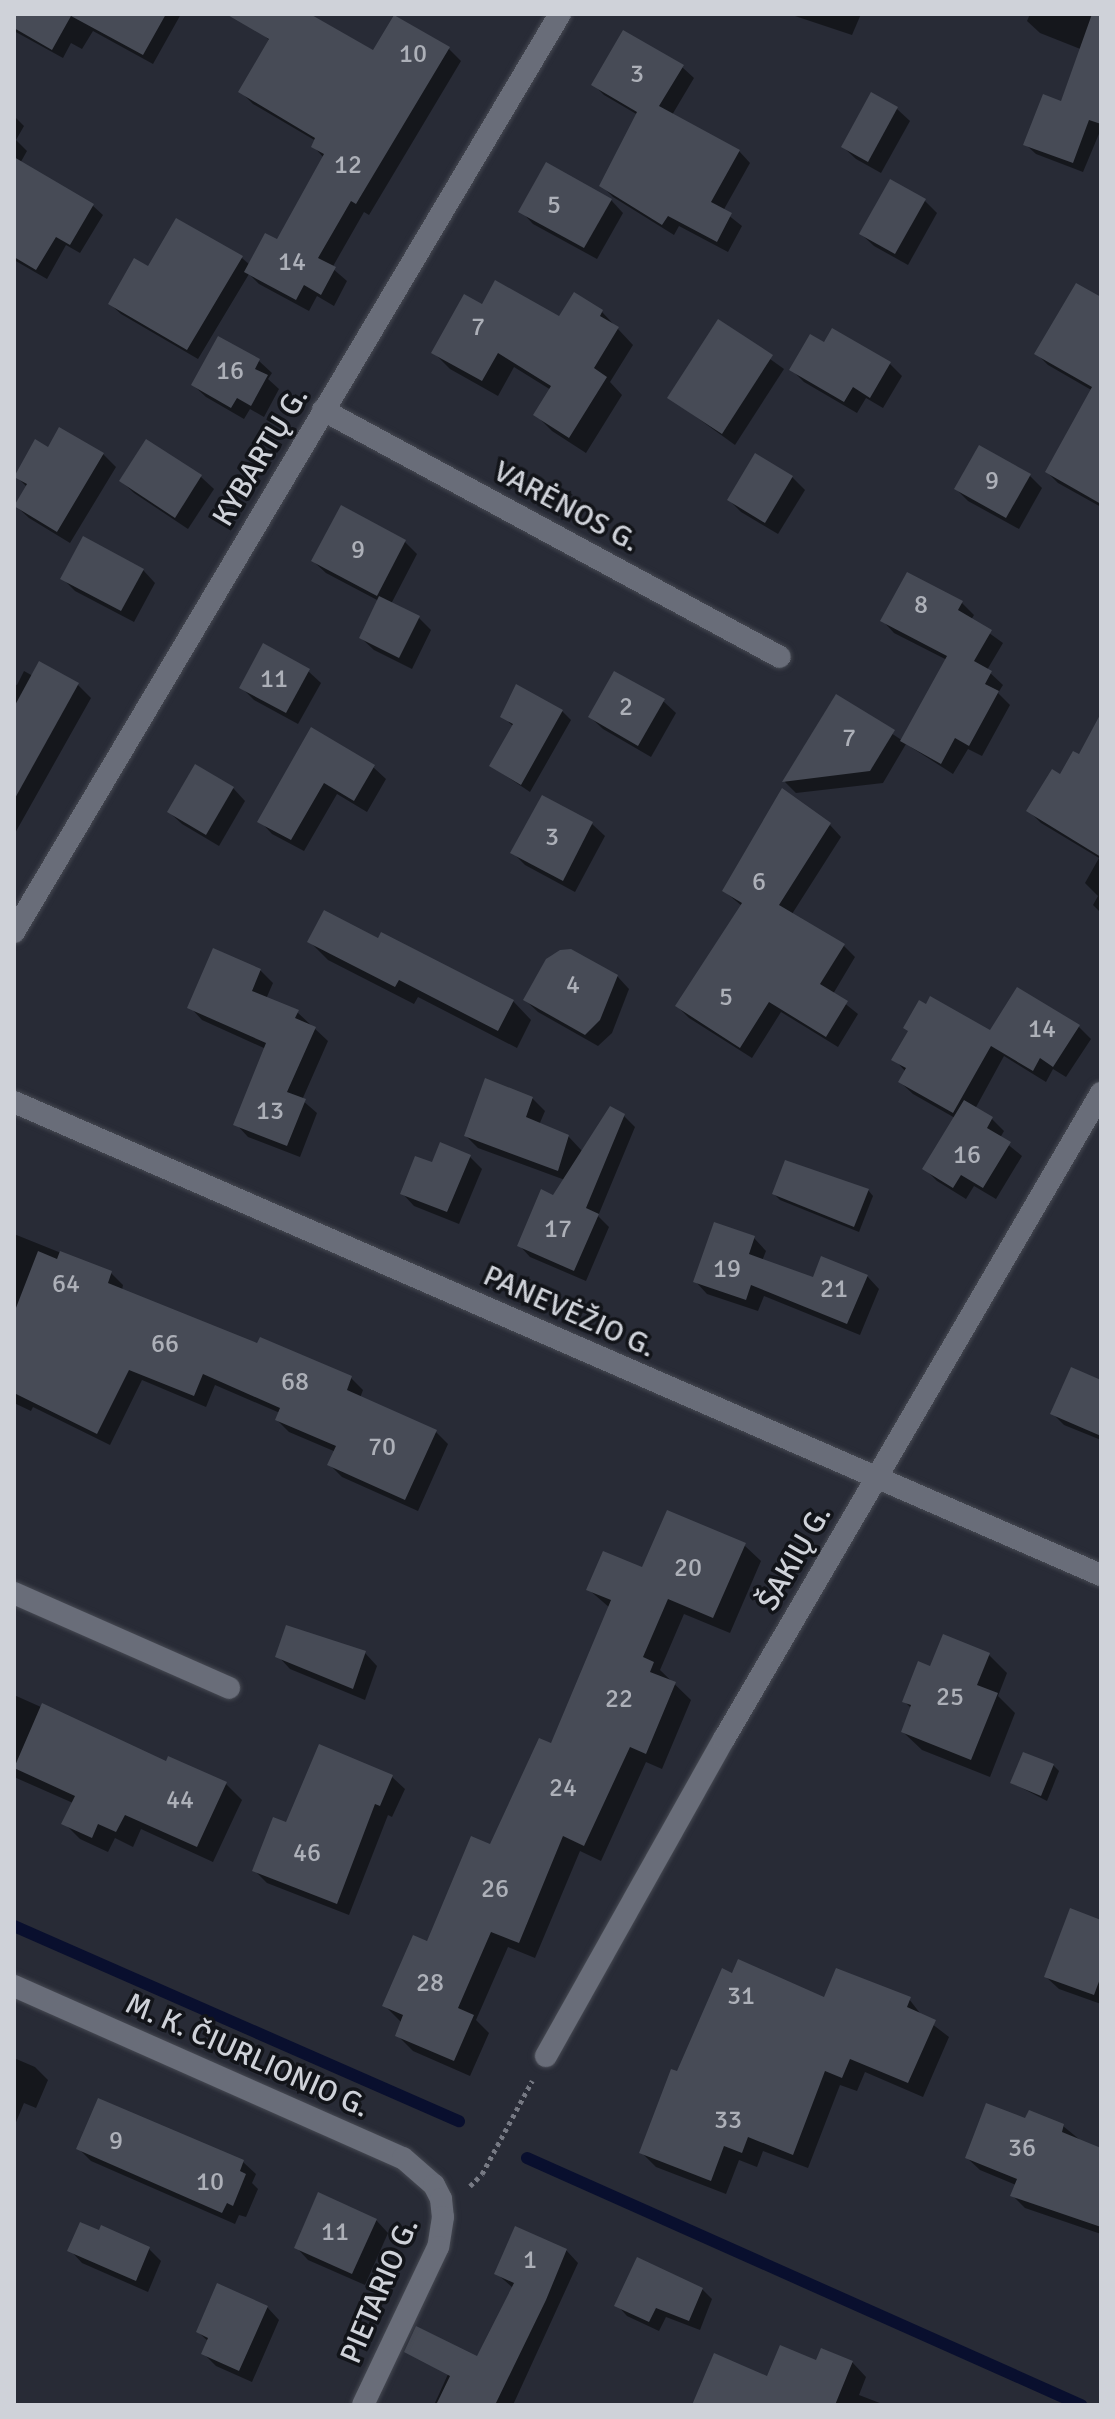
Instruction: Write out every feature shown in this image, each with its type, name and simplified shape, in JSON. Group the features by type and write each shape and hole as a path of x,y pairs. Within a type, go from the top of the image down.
{"street":[{"name":"KYBARTŲ G.","path":"14,932 560,14"},
{"name":"VARĖNOS G.","path":"323,410 780,657"},
{"name":"ŠAKIŲ G.","path":"546,2056 724,1739 1101,1093"},
{"name":"PANEVĖŽIO G.","path":"14,1102 1101,1575"},
{"path":"14,1593 229,1688"},
{"name":"M. K. ČIURLIONIO G.","path":"14,1986 403,2158 420,2170 441,2199"},
{"name":"PIETARIO G.","path":"363,2405 438,2247 443,2217 441,2199"}],"path":[{"path":"441,2199 461,2192 482,2174 546,2056"}],"building":[{"path":"14,14 166,14 143,55 71,16 52,50 14,28"},
{"path":"226,14 310,14 373,50 394,15 450,47 356,204 351,201 318,258 336,267 321,295 304,285 296,300 244,272 265,233 277,239 324,154 311,147 315,138 238,92 269,39"},
{"path":"1092,14 1101,14 1101,124 1089,120 1073,163 1023,145 1043,94 1061,101"},
{"path":"623,30 684,65 659,106 740,150 711,202 732,213 717,242 668,216 662,225 599,186 637,112 591,85"},
{"path":"871,92 898,107 868,162 841,147"},
{"path":"14,157 94,204 70,245 56,237 36,270 14,257"},
{"path":"546,162 612,199 584,248 518,212"},
{"path":"890,179 926,199 895,254 859,234"},
{"path":"176,218 243,256 187,350 108,304 134,258 148,266"},
{"path":"495,280 559,316 574,292 603,310 600,316 619,327 594,368 607,377 569,438 533,415 551,386 498,353 482,381 431,353 464,294 482,304"},
{"path":"1076,283 1101,297 1101,504 1045,472 1092,387 1034,354"},
{"path":"718,319 773,355 722,434 667,398"},
{"path":"832,328 891,362 870,398 853,387 844,402 789,370 810,334 824,342"},
{"path":"218,336 260,359 255,369 268,375 251,406 237,398 231,408 191,385"},
{"path":"59,427 104,453 57,532 14,506 27,484 14,477 35,439 48,447"},
{"path":"146,439 202,475 175,518 119,481"},
{"path":"979,445 1031,474 1006,518 954,489"},
{"path":"755,453 793,476 765,523 727,500"},
{"path":"341,505 406,540 377,596 311,561"},
{"path":"83,536 144,569 121,611 60,579"},
{"path":"907,572 963,601 958,610 992,630 974,661 992,671 985,684 999,691 969,746 955,738 941,764 900,741 947,656 880,621"},
{"path":"379,596 420,616 399,658 359,638"},
{"path":"263,643 310,669 286,713 239,688"},
{"path":"39,661 79,683 14,800 14,707"},
{"path":"614,671 665,699 638,746 588,717"},
{"path":"516,684 563,710 521,785 489,766 513,724 500,717"},
{"path":"836,694 895,730 870,771 782,782"},
{"path":"1101,713 1101,857 1026,811 1052,769 1060,774 1073,751 1079,754"},
{"path":"311,727 375,765 354,801 324,783 291,840 257,822"},
{"path":"195,764 234,787 206,835 167,812"},
{"path":"782,788 831,823 779,905 845,944 820,984 848,1001 826,1037 769,1002 740,1048 675,1006 742,903 722,891"},
{"path":"542,795 593,822 563,881 510,853"},
{"path":"324,910 378,938 381,932 514,1000 498,1031 399,980 395,987 307,942"},
{"path":"213,948 261,969 252,991 299,1010 295,1018 316,1027 287,1092 306,1099 287,1146 233,1125 266,1043 187,1008"},
{"path":"571,949 618,975 600,1020 585,1035 523,1000 546,959 560,950"},
{"path":"1017,987 1080,1025 1053,1067 1040,1058 1033,1071 991,1046 953,1113 898,1082 906,1068 891,1060 908,1031 903,1028 919,1000 926,1004 930,996 990,1030"},
{"path":"485,1078 533,1097 526,1117 569,1135 558,1171 464,1136"},
{"path":"964,1100 993,1117 987,1128 1011,1142 983,1188 961,1175 953,1188 922,1169"},
{"path":"610,1106 625,1114 586,1208 599,1214 574,1271 517,1246 541,1189 553,1195"},
{"path":"440,1142 471,1155 447,1212 400,1194 415,1156 432,1162"},
{"path":"785,1160 869,1189 854,1227 772,1194"},
{"path":"714,1222 755,1236 749,1254 813,1277 821,1256 868,1275 847,1324 751,1285 746,1300 693,1282"},
{"path":"38,1251 57,1259 60,1251 112,1271 108,1283 257,1343 260,1337 352,1376 347,1390 437,1430 405,1500 327,1465 336,1446 275,1420 280,1408 203,1374 194,1396 129,1370 97,1434 14,1393 14,1313"},
{"path":"1071,1367 1101,1380 1101,1436 1050,1414"},
{"path":"667,1510 746,1543 713,1618 668,1599 643,1657 654,1662 650,1672 676,1682 646,1754 630,1747 584,1846 563,1836 519,1943 491,1932 458,2008 474,2015 454,2061 395,2036 403,2015 382,2006 413,1935 427,1941 471,1836 490,1844 539,1738 551,1743 611,1600 586,1590 603,1551 642,1567"},
{"path":"286,1625 366,1651 353,1689 275,1657"},
{"path":"943,1634 990,1653 977,1685 998,1693 971,1760 901,1732 911,1705 902,1702 918,1661 930,1666"},
{"path":"42,1703 166,1761 168,1756 227,1782 197,1847 125,1815 116,1832 98,1824 92,1838 61,1824 75,1796 14,1768"},
{"path":"319,1744 393,1775 380,1806 375,1804 337,1904 252,1871 273,1817 286,1822"},
{"path":"1023,1752 1054,1764 1041,1796 1010,1783"},
{"path":"1070,1908 1101,1920 1101,1976 1094,1995 1044,1977"},
{"path":"738,1959 824,1997 836,1968 911,1997 907,2007 936,2020 908,2083 850,2059 842,2078 825,2071 793,2155 748,2137 742,2153 724,2146 711,2181 639,2153 671,2069 677,2071 722,1968 732,1973"},
{"path":"98,2098 244,2160 240,2171 246,2174 233,2206 227,2203 222,2213 76,2149"},
{"path":"986,2103 1025,2118 1029,2110 1064,2124 1062,2132 1101,2148 1101,2227 1010,2196 1017,2179 965,2158"},
{"path":"318,2192 377,2219 352,2274 294,2248"},
{"path":"80,2222 99,2230 101,2225 150,2247 136,2281 67,2251"},
{"path":"515,2226 567,2249 546,2300 495,2405 436,2405 450,2376 404,2352 416,2326 477,2356 514,2283 494,2274"},
{"path":"637,2257 703,2288 689,2321 656,2308 649,2322 614,2306"},
{"path":"217,2283 268,2306 239,2371 201,2354 208,2338 196,2332"},
{"path":"780,2345 816,2360 821,2348 853,2361 835,2405 692,2405 714,2353 767,2376"}],"waterway":[{"path":"14,1926 459,2121"},
{"path":"527,2158 1081,2405"}]}
